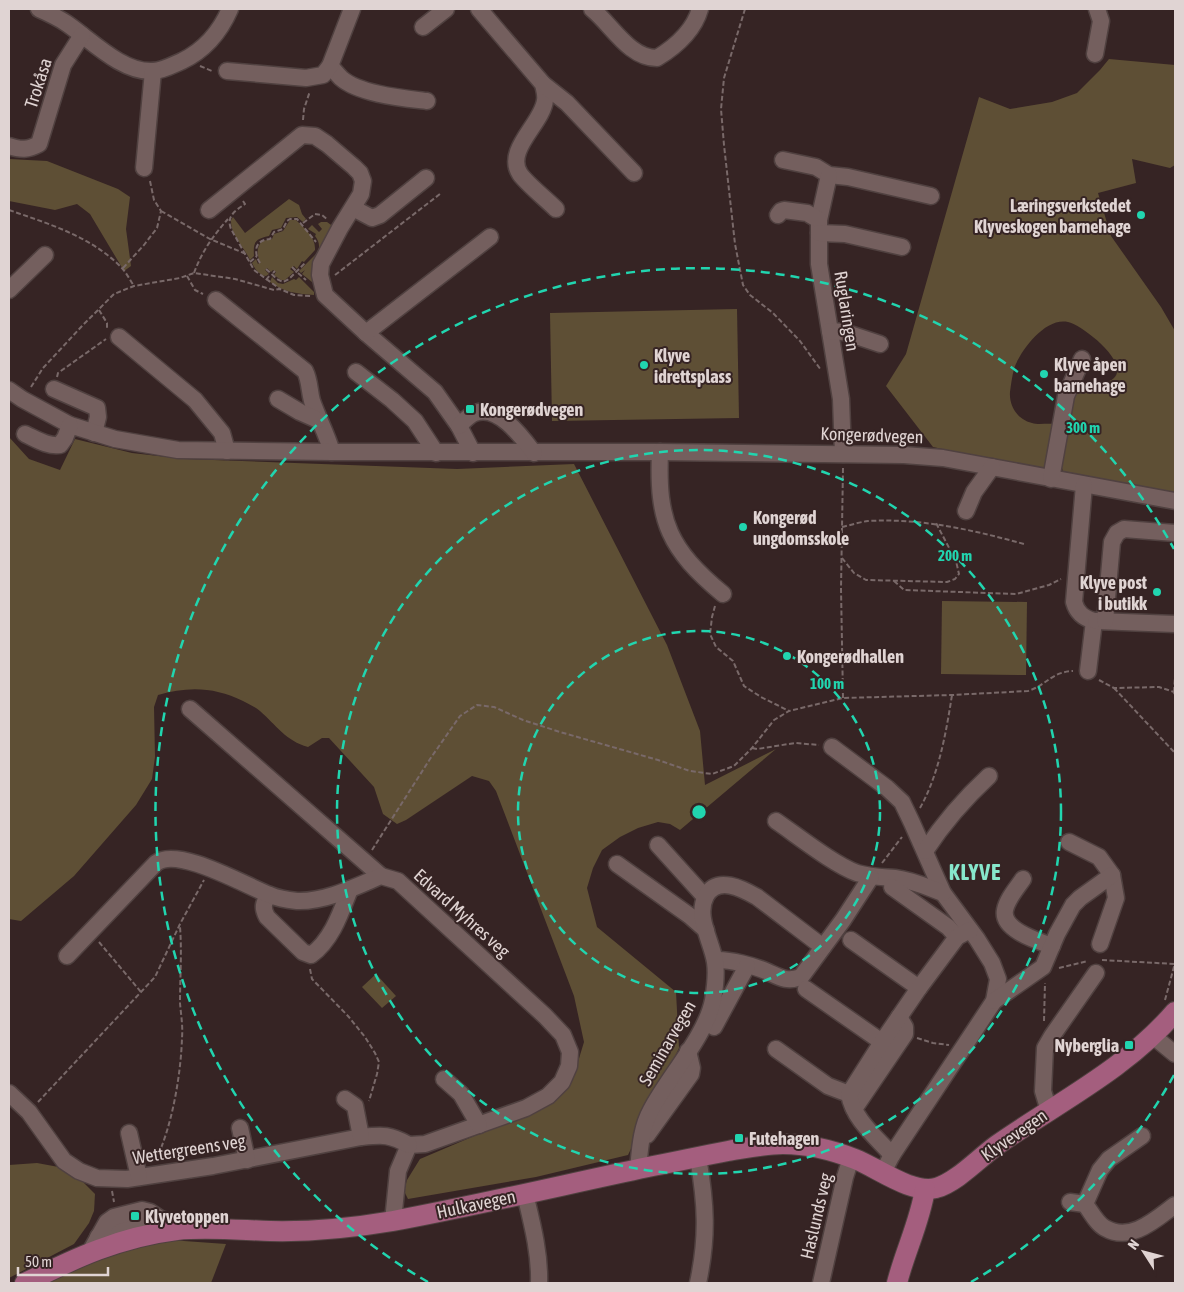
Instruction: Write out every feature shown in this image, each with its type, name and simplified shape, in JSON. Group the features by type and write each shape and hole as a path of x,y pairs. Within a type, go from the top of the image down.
{"main road":[{"name":"Klyvevegen","path":"925,1189 937,1188 948,1182 994,1147 1109,1071 1153,1036 1173,1015"},
{"name":"Hulkavegen","path":"25,1283 94,1244 115,1242 171,1225 201,1229 294,1231 359,1227 763,1145 806,1145 851,1158 887,1163 905,1184 925,1189"},
{"path":"897,1283 918,1220 925,1189"}],"street":[{"path":"39,9 68,24 122,63 153,71 190,57 205,46 225,22 230,9"},
{"path":"227,71 306,78 327,70 352,9"},
{"path":"423,27 446,9"},
{"path":"479,9 543,84 567,103 634,173"},
{"path":"592,9 630,47 643,56 657,58 670,50 683,37 694,22 700,9"},
{"path":"1095,54 1101,21 1097,9"},
{"name":"Trokåsa","path":"9,146 20,150 31,149 39,144 63,65 82,35"},
{"path":"327,70 356,86 382,95 426,101"},
{"path":"144,168 153,71"},
{"path":"543,84 545,100 539,115 518,150 516,162 519,173 556,209"},
{"path":"209,210 299,137 306,134 315,136 327,144 354,167 362,176 363,188 321,264 320,275 323,290 366,333 435,392 460,426 473,453"},
{"path":"783,160 816,167 829,175 848,177 931,196"},
{"name":"Ruglaringen","path":"829,175 819,226 819,264 840,399 843,454"},
{"path":"353,208 372,218 380,215 426,178"},
{"path":"778,215 784,210 807,213 819,226 844,234 902,247"},
{"path":"366,333 490,237"},
{"path":"9,290 45,255"},
{"path":"216,300 305,370 318,420 332,452"},
{"path":"830,331 844,332 880,344"},
{"path":"114,337 195,400 222,433 227,451"},
{"path":"1051,479 1066,396 1082,359"},
{"path":"356,372 415,421 436,453"},
{"path":"54,389 97,408 98,417 94,433"},
{"name":"Kongerødvegen","path":"9,390 22,400 70,426 115,439 178,450 436,453 895,454 933,457 1175,501"},
{"path":"278,398 300,412 318,420"},
{"path":"460,426 474,413 490,412 510,425 534,453"},
{"path":"25,434 54,446 60,445 70,426"},
{"path":"660,452 660,497 667,528 678,549 708,582 723,594"},
{"path":"966,511 974,492 992,468"},
{"path":"1084,485 1074,602 1076,610 1080,614 1099,621 1175,624"},
{"path":"1088,671 1114,537 1124,529 1175,533"},
{"path":"67,956 160,860 170,858 186,860 269,895 298,901 320,898 350,889 381,876 190,709"},
{"path":"776,1049 851,1101 860,1120 887,1163 994,1000 998,979 992,963 964,934 943,893 902,802 887,788 832,747"},
{"path":"925,851 942,824 989,776"},
{"path":"776,821 838,863 855,872 871,877 896,878 920,883 943,893"},
{"path":"1070,842 1100,857 1112,874 1116,898 1100,944"},
{"path":"658,845 705,897 717,886 735,886 757,897 824,947"},
{"path":"618,864 690,916 706,930"},
{"path":"994,1000 1043,967 1065,918 1073,905 1112,874"},
{"name":"Edvard Myhres veg","path":"381,876 398,881 412,892 545,1016 563,1035 570,1052 569,1066 562,1082 548,1096 526,1108 479,1125 425,1144 409,1145"},
{"path":"715,960 723,959 748,966 768,972 781,979 792,981 801,977 843,920 871,877"},
{"path":"1024,879 1005,907 1005,917 1009,924 1026,937 1052,946"},
{"path":"892,887 948,927 964,934"},
{"path":"269,895 263,903 263,910 267,917 303,952 312,955 324,943 340,916 350,889"},
{"name":"Seminarvegen","path":"638,1169 644,1126 651,1110 702,1027 712,1003 717,972 702,913 705,897"},
{"path":"851,1101 882,1042 919,988 964,934"},
{"path":"851,940 919,988"},
{"path":"714,1027 748,966"},
{"path":"1048,1111 1042,1091 1045,1048 1096,973"},
{"path":"806,989 882,1042"},
{"path":"851,1101 905,1034 905,1027 899,1017"},
{"path":"1153,1036 1175,1054"},
{"path":"444,1079 461,1094 479,1125"},
{"name":"Wettergreens veg","path":"9,1093 29,1112 64,1161 79,1171 97,1178 143,1177 247,1160 360,1128 380,1135 394,1137 409,1145"},
{"path":"345,1099 355,1106 360,1128"},
{"path":"240,1128 247,1160"},
{"path":"129,1133 143,1177"},
{"path":"1142,1136 1109,1160 1077,1203 1105,1228 1124,1233 1143,1228 1175,1205"},
{"path":"393,1221 398,1171 409,1145"},
{"path":"698,1157 704,1195 706,1228 698,1283"},
{"name":"Haslunds veg","path":"821,1283 851,1158"},
{"path":"525,1194 534,1229 539,1283"},
{"path":"94,1244 107,1222 114,1217 142,1210 150,1212 171,1225"}],"path":[{"path":"745,9 724,78 721,109 735,244 743,284 750,295 773,313 800,340 826,376"},
{"path":"190,57 192,62 204,68 214,71 227,71"},
{"path":"306,134 303,125 307,95 313,85 327,70"},
{"path":"144,168 151,182 154,200 161,211 210,239 246,254"},
{"path":"194,273 210,239 244,204 234,190"},
{"path":"22,400 44,368 114,294 134,286 194,273 316,297 440,194"},
{"path":"9,210 72,233 95,246 123,268 134,286"},
{"path":"123,268 144,245 156,228 161,211"},
{"path":"303,223 313,215 319,214 340,228"},
{"path":"229,218 228,223 234,237 254,270 280,290"},
{"path":"260,263 256,248 260,241 270,239 274,232 283,229 288,220 294,218 315,240 317,248"},
{"path":"250,262 257,256"},
{"path":"266,269 280,281 285,281 308,259"},
{"path":"292,267 296,271"},
{"path":"266,280 273,273"},
{"path":"187,276 195,290 216,300"},
{"path":"54,389 58,373 114,337 99,310"},
{"path":"843,454 843,698"},
{"path":"842,527 867,521 903,521 936,524 979,532 1024,544"},
{"path":"842,558 859,577 872,581 947,582 955,579 959,574 956,561 936,524"},
{"path":"894,581 904,590 1016,594 1049,585 1077,571"},
{"path":"723,594 714,608 712,618 710,634 716,647 733,661 744,686 761,698 790,711"},
{"path":"365,861 430,759 460,716 477,704 494,707 523,720 690,771 712,774 734,766 752,748 774,720 790,711 843,698 952,696 1028,691 1057,674 1088,671 1100,681 1114,688 1175,753"},
{"path":"1175,676 1175,697"},
{"path":"1114,688 1159,687 1174,692"},
{"path":"871,877 912,823 926,797 947,728 952,696"},
{"path":"752,748 757,749 795,743 832,747"},
{"path":"29,1112 155,977 180,924 210,869"},
{"path":"143,1177 157,1156 168,1128 180,1063 182,1038 180,924"},
{"path":"89,933 105,948 141,992"},
{"path":"312,955 310,969 312,979 348,1016 365,1037 378,1062 377,1074 360,1128"},
{"path":"1044,1025 1045,990 1043,967 1063,968 1094,959 1175,964 1164,1010 1173,1015"},
{"path":"905,1034 933,1043 963,1047"},
{"path":"110,1179 114,1200 114,1217"}],"shaded area":[{"path":"1109,59 1175,65 1175,165 1170,168 1132,159 1136,183 1098,193 1111,236 1161,307 1175,331 1175,494 1064,476 1059,456 1071,393 1089,385 1109,381 1114,378 1117,371 1116,363 1102,345 1083,330 1068,322 1059,322 1051,325 1035,337 1022,353 1012,378 1010,397 1018,415 1032,423 1054,424 1048,465 1042,470 933,447 886,386 906,354 979,97 1010,109 1052,102 1077,93"},
{"path":"9,159 47,161 118,189 130,197 126,229 131,266 124,271 90,214 77,204 55,210 9,201"},
{"path":"289,199 299,205 306,219 303,222 297,217 286,218 281,228 272,230 269,236 261,238 256,242 254,256 250,260 235,235 231,220 233,217 245,233"},
{"path":"290,220 296,220 309,233 314,241 315,250 304,262 302,261 297,269 294,266 290,269 294,272 285,280 281,280 274,275 276,272 273,270 271,272 267,268 265,270 269,274 266,276 261,274 252,263 256,259 258,264 260,262 258,252 260,244 262,241 272,239 274,234 283,231"},
{"path":"327,222 334,227 312,273 312,282 302,274 305,270 301,273 299,271 318,252 319,246 316,234 308,229 312,225 319,232 322,229 318,224"},
{"path":"272,277 278,283 283,284 294,279 296,280 299,277 314,292 314,295 296,293 280,288 270,282"},
{"name":"Klyve idrettsplass","path":"737,309 739,418 552,421 550,313"},
{"path":"9,437 29,459 60,470 75,439 132,453 185,459 457,469 574,464 667,645 700,731 705,785 776,749 680,830 670,824 658,822 638,828 620,837 602,850 593,868 587,888 597,927 676,992 679,1048 628,1155 536,1177 408,1199 404,1191 407,1180 420,1159 540,1108 577,1065 584,1042 574,996 496,791 489,781 472,776 397,824 383,814 374,787 329,738 322,738 308,747 300,744 287,737 256,708 233,696 222,693 191,689 158,695 154,707 155,757 152,779 136,805 74,876 21,921 9,919"},
{"path":"942,601 1027,602 1026,675 941,674"},
{"path":"376,974 396,996 382,1008 362,987"},
{"path":"37,1163 64,1168 79,1178 95,1194 94,1211 89,1223 74,1244 9,1278 9,1165"},
{"path":"170,1240 226,1244 211,1283 40,1283 123,1249"}],"place":[{"name":"Læringsverkstedet Klyveskogen barnehage","path":"1141,215"},
{"name":"Klyve idrettsplass","path":"644,365"},
{"name":"Klyve åpen barnehage","path":"1044,374"},
{"name":"Kongerødvegen","path":"470,409"},
{"name":"Kongerød ungdomsskole","path":"743,527"},
{"name":"Klyve post i butikk","path":"1157,592"},
{"name":"Kongerødhallen","path":"787,656"},
{"name":"Nyberglia","path":"1129,1045"},
{"name":"Futehagen","path":"739,1138"},
{"name":"Klyvetoppen","path":"135,1216"}],"district":[{"name":"KLYVE","path":"975,872"}]}
